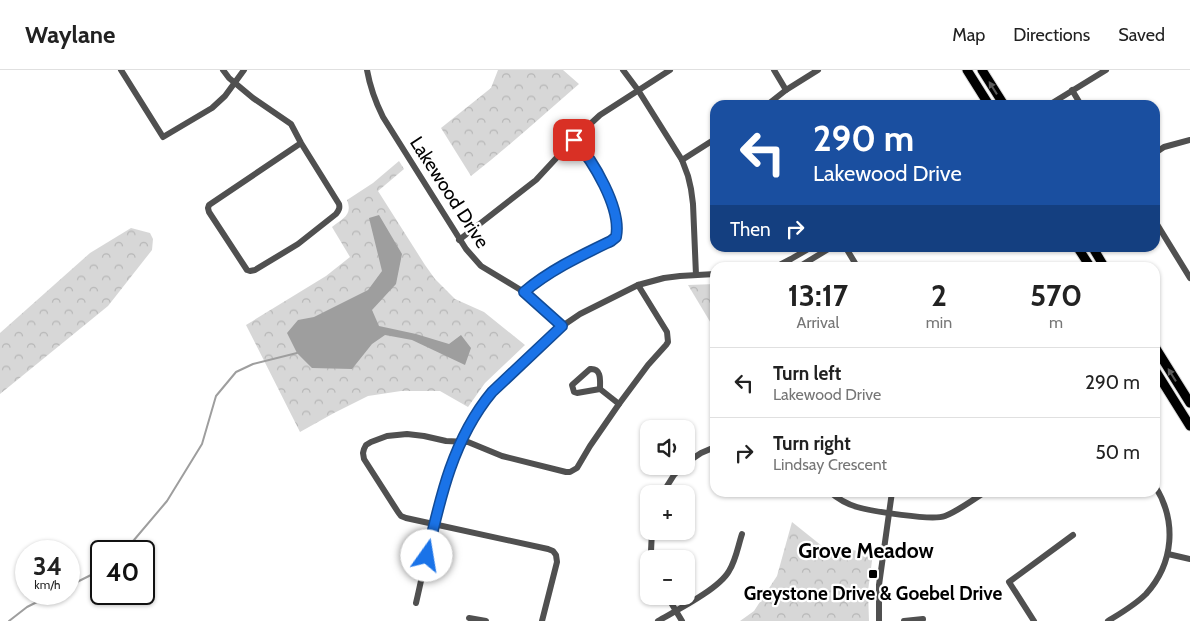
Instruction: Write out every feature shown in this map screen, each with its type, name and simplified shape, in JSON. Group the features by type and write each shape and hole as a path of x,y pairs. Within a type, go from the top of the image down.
{"main road":[{"path":"967,70 986,100"},
{"path":"982,70 1001,100"},
{"path":"1160,355 1190,403"},
{"path":"1160,378 1190,426"}],"street":[{"path":"121,70 163,137 212,108 244,70"},
{"path":"222,70 252,98 291,124 340,206 336,214 298,244 250,272 209,212 209,205 301,143"},
{"name":"Lakewood Drive","path":"367,70 375,101 383,117 459,240 482,266 524,292 562,326"},
{"path":"623,70 638,90 682,160 688,176 693,204 696,275"},
{"path":"459,240 536,180 600,115 670,70"},
{"path":"774,70 786,90"},
{"path":"773,100 818,70"},
{"path":"1057,100 1106,70"},
{"path":"1072,90 1078,100"},
{"path":"524,292 560,266 616,237 612,204 608,192 585,151 574,140"},
{"path":"1160,150 1190,140"},
{"path":"682,160 710,143"},
{"path":"1160,229 1190,278"},
{"path":"785,262 803,252"},
{"path":"807,262 823,252"},
{"path":"416,603 446,479 461,441 492,392 562,326 580,314 638,285 664,278 710,274"},
{"path":"542,621 557,562 553,551 401,516 364,459 364,449 371,442 387,436 407,434 446,441 461,441 507,458 566,472 577,468 619,404 648,364 668,342 666,332 638,285"},
{"path":"600,390 599,374 594,369 590,369 572,385 574,392 577,393 600,390 619,404"},
{"path":"695,457 710,449"},
{"path":"1108,621 1127,609 1146,593 1158,578 1168,554 1168,520 1160,495"},
{"path":"837,497 858,508 937,518 945,516 977,497"},
{"path":"879,621 879,585 891,497"},
{"path":"658,621 725,578 734,563 742,534"},
{"path":"1034,621 1009,582 1073,535"},
{"path":"1168,554 1190,559"},
{"path":"672,605 682,621"},
{"path":"469,618 486,621"},
{"path":"904,621 923,619"}],"green space":[{"path":"498,70 563,70 579,84 471,176 441,128 491,88"},
{"path":"399,161 404,169 378,191 425,265 435,279 455,299 484,312 525,345 485,383 468,407 440,391 401,391 368,396 300,432 246,325 326,276 350,257 332,227 348,213 349,205 347,200 373,183"},
{"path":"131,228 150,233 153,239 152,250 108,306 0,394 0,333 90,253"},
{"path":"710,284 710,322 688,285"},
{"path":"792,522 822,546 873,553 868,591 869,621 740,621 754,611 777,576"}],"shaded area":[{"path":"379,215 402,254 396,284 372,310 379,326 449,344 461,335 471,348 465,365 412,340 385,335 372,344 352,369 312,368 297,353 287,333 298,320 314,317 368,290 382,271 369,218"}],"waterway":[{"path":"134,540 167,501 202,444 216,396 236,372 253,364 297,353"},
{"path":"80,580 90,576"},
{"path":"9,621 31,605"}],"place":[{"name":"Greystone Drive & Goebel Drive","path":"873,574"}],"district":[{"name":"Grove Meadow","path":"866,551"}],"route":[{"path":"427,556 437,510 450,470 468,427 492,392 562,326 524,292 560,266 616,237 612,204 608,192 585,151 574,140"}]}
